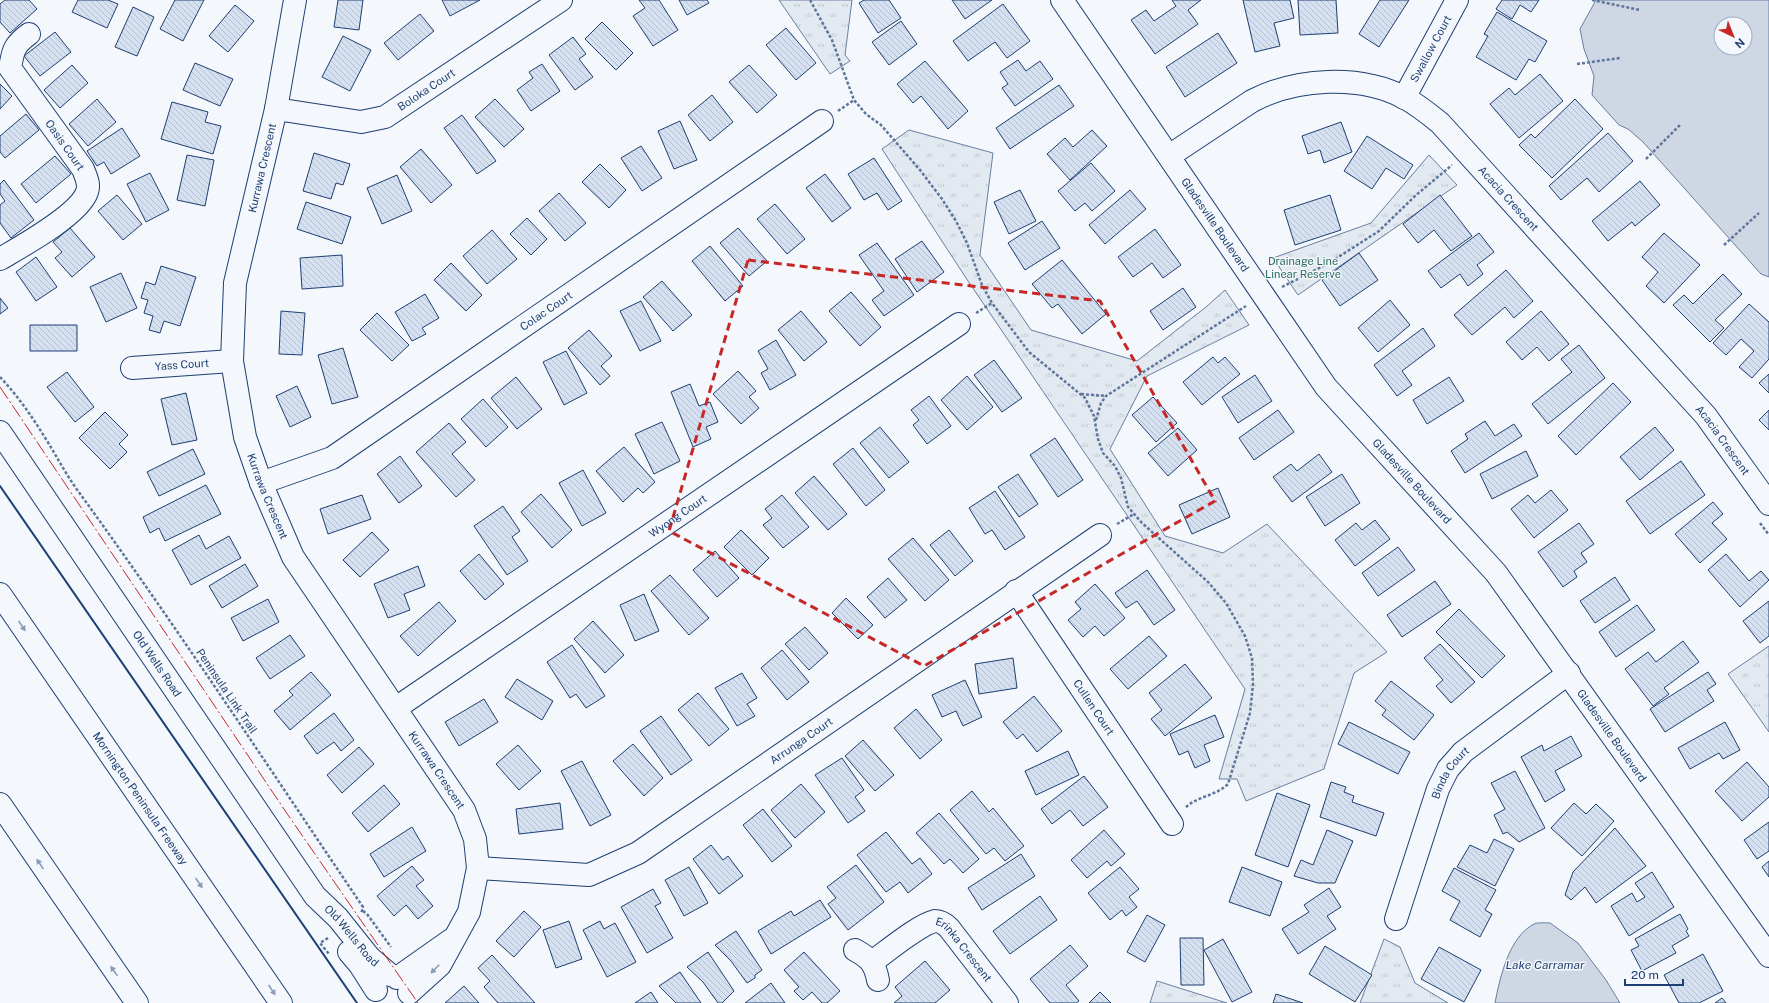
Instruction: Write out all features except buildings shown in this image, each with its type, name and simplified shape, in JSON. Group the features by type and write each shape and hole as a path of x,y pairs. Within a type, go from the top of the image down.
{"main road":[{"name":"Kurrawa Crescent","path":"295,0 276,109 235,283 232,361 245,437 261,483 293,557 464,810 475,840 478,868 469,912 454,938 398,993"},
{"name":"Boloka Court","path":"276,109 361,122 385,118 561,0"},
{"name":"Gladesville Boulevard","path":"1062,0 1326,387 1496,573 1569,673 1769,956"},
{"name":"Swallow Court","path":"1404,98 1457,0"},
{"name":"Oasis Court","path":"0,259 72,212 83,202 88,191 88,181 83,169 5,66 12,51 19,41 29,34"},
{"name":"Acacia Crescent","path":"1169,156 1252,101 1263,95 1294,85 1324,82 1352,83 1379,88 1404,98 1424,110 1450,133 1706,416 1769,504"},
{"name":"Colac Court","path":"261,483 332,458 822,122"},
{"name":"Wyong Court","path":"396,708 959,324"},
{"name":"Yass Court","path":"132,368 232,361"},
{"name":"Old Wells Road","path":"0,432 315,896 335,938 370,958 398,993"},
{"name":"Arrunga Court","path":"478,868 589,875 638,853 1016,591 1100,535"},
{"name":"Cullen Court","path":"1016,591 1172,824"},
{"name":"Mornington Peninsula Freeway","path":"0,594 281,1003"},
{"name":"Binda Court","path":"1396,919 1438,788 1448,769 1472,744 1569,673"},
{"path":"0,804 137,1003"},
{"name":"Erinka Crescent","path":"868,964 919,928 935,921 943,923 949,928 1007,1003"}],"path":[{"path":"810,0 832,40 854,100 866,114 880,125 920,170 942,199 956,221 967,243 982,285 992,303 1029,352 1081,394 1088,403 1095,422 1098,439 1103,453 1115,466 1121,478 1128,508 1142,523 1208,582 1226,603 1245,636 1252,658 1253,684 1250,713 1228,784 1222,791 1195,801 1187,806 1172,824"},
{"path":"1592,0 1640,10"},
{"path":"1577,64 1620,58"},
{"path":"1646,159 1680,125"},
{"path":"1724,245 1759,212"},
{"name":"Peninsula Link Trail","path":"0,377 22,403 45,437 63,470 182,639 363,907 361,915 335,938"},
{"path":"1081,394 1090,396 1106,396 1101,403 1095,422"}],"highlighted area":[{"path":"748,260 1100,301 1215,501 924,666 669,531"}],"green space":[{"path":"779,0 852,0 845,55 850,61 830,74"},
{"path":"909,130 993,153 980,255 1031,330 1137,361 1206,307 1225,290 1249,325 1147,376 1110,449 1165,536 1223,553 1267,524 1387,652 1354,673 1324,769 1246,801 1237,779 1219,779 1245,689 966,278 882,149"},
{"name":"Drainage Line Linear Reserve","path":"1429,155 1457,185 1298,295 1273,258 1371,223"},
{"path":"1769,646 1769,732 1728,674"},
{"path":"1384,939 1400,947 1415,983 1448,1003 1360,1003"},
{"path":"1157,981 1227,1003 1150,1003"}],"water":[{"path":"1596,0 1769,0 1769,277 1761,274 1643,142 1628,129 1619,125 1592,95 1594,76 1584,49 1580,29"},
{"name":"Lake Carramar","path":"1550,923 1578,943 1606,980 1620,1003 1495,1003 1503,970 1518,938 1525,930 1534,924"}],"wall":[{"path":"0,486 357,1003"}],"power":[{"path":"0,387 288,815 418,1003"}]}
